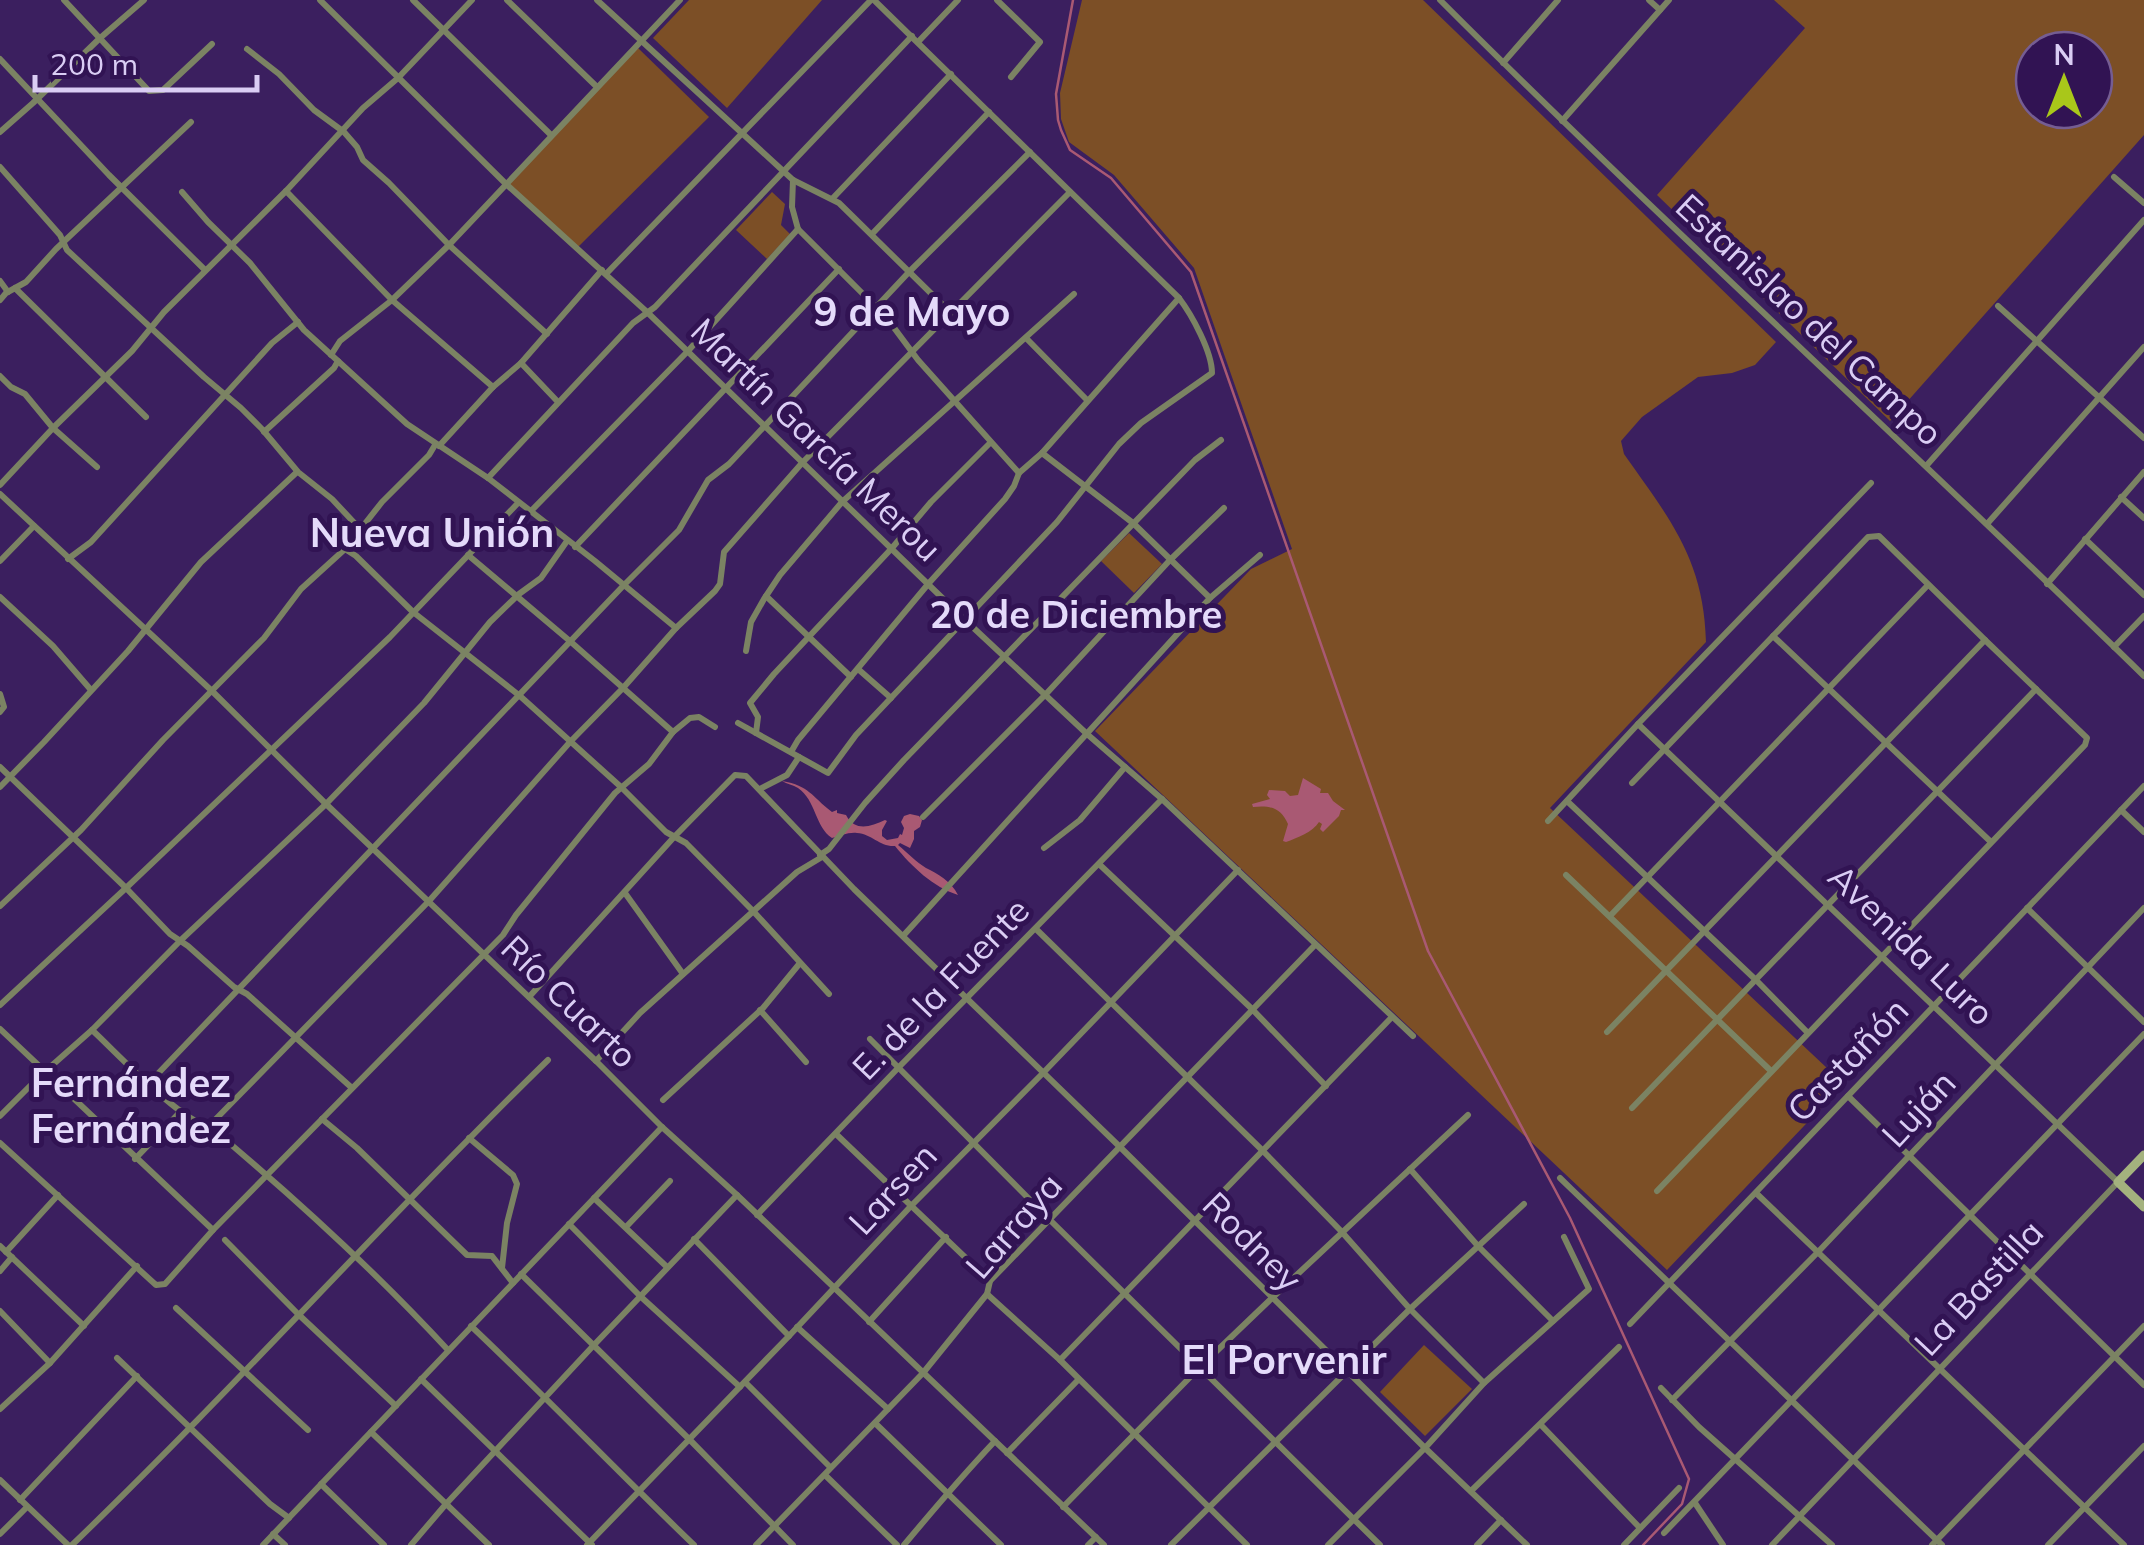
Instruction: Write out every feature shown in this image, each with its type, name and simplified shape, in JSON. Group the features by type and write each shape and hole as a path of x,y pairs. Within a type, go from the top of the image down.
{"street":[{"path":"64,0 150,91 163,90 212,44"},
{"path":"0,132 144,0"},
{"name":"Martín García Merou","path":"320,0 506,184 688,351 964,620 1162,799 1413,1036"},
{"path":"413,0 552,134"},
{"path":"0,485 164,312 472,0"},
{"path":"507,0 596,86"},
{"path":"597,0 793,180 833,198 951,313"},
{"path":"264,432 334,358 340,341 392,300 449,246 680,0"},
{"path":"0,906 73,838 264,638 301,589 345,549 382,502 873,0 1179,298 1212,362 1212,373 1141,423 1119,444 1056,522 856,734 828,773 738,723"},
{"path":"488,478 633,323 655,307 722,232 958,0"},
{"path":"997,0 1040,42 1012,77"},
{"path":"1502,63 1558,0"},
{"path":"1650,0 1660,10"},
{"path":"1562,121 1669,0"},
{"name":"Estanislao del Campo","path":"1443,1 1562,121 2144,676"},
{"path":"247,50 344,132 362,160 389,182 449,246 548,334"},
{"path":"0,59 205,270"},
{"path":"833,198 950,74"},
{"path":"872,234 989,112"},
{"path":"0,300 26,282 191,122"},
{"path":"149,1083 667,544 708,480 730,464 910,272 1030,152"},
{"path":"0,167 68,250 224,393 298,472 332,499 360,529"},
{"path":"2114,177 2144,202"},
{"path":"793,180 793,217 798,229 878,308 1019,473"},
{"path":"182,192 298,322 406,424 488,478 676,628"},
{"path":"286,192 392,300 493,388"},
{"path":"208,1126 429,902 570,742 720,584 724,552 802,463 1070,192"},
{"path":"1927,465 2144,220"},
{"path":"530,512 688,351 798,229"},
{"path":"575,547 838,269"},
{"path":"0,281 146,417"},
{"path":"746,651 751,622 766,596 842,502 1074,294"},
{"path":"791,752 929,583 1005,498 1019,473 1179,298"},
{"path":"1998,306 2144,438"},
{"path":"68,559 91,542 224,393 298,322"},
{"path":"1026,338 1087,400"},
{"path":"1987,524 2144,348"},
{"path":"521,362 558,402"},
{"path":"0,376 24,394 53,428 97,467"},
{"path":"596,1061 640,1012 797,872 829,849 865,803 1005,655 1195,460 1221,440"},
{"path":"756,733 758,718 750,703 930,502 990,443"},
{"path":"1042,452 1133,523 1210,598"},
{"path":"0,786 145,631 201,562 298,472"},
{"path":"2047,584 2144,472"},
{"path":"1548,821 1871,483"},
{"name":"Río Cuarto","path":"0,494 212,691 662,1127 1104,1545"},
{"path":"2122,497 2144,518"},
{"path":"0,1005 390,637 518,504"},
{"path":"923,817 1224,508"},
{"path":"0,561 34,526"},
{"path":"1632,783 1868,536 1879,536 2084,734 2086,742 1657,1192"},
{"path":"2086,539 2144,594"},
{"path":"0,1116 408,721 490,622 540,578 567,541"},
{"path":"345,549 413,612 520,696 666,832 686,843 829,994"},
{"path":"468,555 673,732"},
{"path":"903,936 1210,598 1260,555"},
{"path":"1610,916 1928,584"},
{"path":"766,596 851,677"},
{"path":"0,597 53,646 90,690"},
{"path":"2114,647 2144,616"},
{"path":"1773,636 1991,842"},
{"path":"1607,1032 1985,640"},
{"path":"858,669 890,698"},
{"path":"1632,1108 2036,689"},
{"path":"0,694 4,702 0,712"},
{"path":"0,1142 156,1285 164,1284 502,936 620,787 649,764 673,732 690,718 700,717 715,726"},
{"name":"Avenida Luro","path":"1638,724 2144,1207"},
{"path":"528,997 735,776 746,776 760,790 786,776 800,757"},
{"path":"0,767 170,934 352,1088"},
{"path":"1044,848 1080,820 1125,767"},
{"name":"Castañón","path":"1630,1324 2144,786"},
{"name":"Rodney","path":"760,790 821,856 1527,1545"},
{"name":"E. de la Fuente","path":"757,1216 1162,799"},
{"path":"1567,801 1808,1033"},
{"path":"2121,810 2144,832"},
{"path":"1099,864 1326,1086"},
{"name":"Larsen","path":"590,1544 1238,870"},
{"path":"1566,875 1771,1071"},
{"path":"625,893 683,974"},
{"path":"2027,908 2144,1022"},
{"name":"Luján","path":"1672,1400 1730,1344 2144,908"},
{"path":"1036,928 1263,1151 1484,1383"},
{"name":"Larraya","path":"756,1545 922,1372 987,1294 990,1281 1316,944"},
{"path":"663,1100 760,1010 800,963"},
{"path":"760,1010 806,1062"},
{"path":"1060,1360 1392,1017"},
{"path":"0,1029 213,1230"},
{"path":"92,1030 181,1111 208,1126 268,1176 411,1310 448,1350"},
{"path":"1664,1533 2144,1034"},
{"path":"870,1039 1380,1545"},
{"path":"0,1480 70,1545 190,1428 548,1060"},
{"path":"1848,1096 2144,1386"},
{"path":"135,1159 181,1111"},
{"path":"1063,1508 1201,1366 1468,1116"},
{"path":"322,1120 357,1148 467,1255 492,1256 513,1283"},
{"path":"262,1545 662,1127"},
{"path":"836,1134 990,1281"},
{"path":"469,1138 516,1179 502,1269"},
{"name":"La Bastilla","path":"1772,1545 2144,1155"},
{"path":"1410,1168 1478,1246 1553,1322"},
{"path":"1560,1178 1937,1543 2144,1326"},
{"path":"626,1227 670,1181"},
{"path":"1756,1193 2124,1545"},
{"path":"0,1270 6,1252 58,1195"},
{"path":"411,1545 737,1195"},
{"path":"594,1198 668,1266"},
{"path":"1171,1545 1410,1309 1524,1204"},
{"path":"569,1224 640,1296 830,1467"},
{"path":"1328,1545 1484,1383 1589,1289 1564,1237"},
{"path":"869,1322 946,1238"},
{"path":"694,1239 789,1336"},
{"path":"225,1240 397,1406"},
{"path":"6,1252 84,1326"},
{"path":"0,1408 50,1363 137,1266"},
{"path":"521,1274 792,1545"},
{"path":"987,1294 1060,1360 1246,1545"},
{"path":"176,1308 308,1430"},
{"path":"0,1311 50,1363"},
{"path":"471,1326 694,1545"},
{"path":"797,1326 888,1409"},
{"path":"1471,1491 1619,1346"},
{"path":"117,1358 288,1518"},
{"path":"20,1500 136,1376"},
{"path":"421,1379 590,1544"},
{"path":"1007,1453 1078,1380"},
{"path":"1661,1388 1832,1545"},
{"path":"875,1423 1001,1545"},
{"path":"1541,1424 1640,1528"},
{"path":"370,1432 489,1545"},
{"path":"825,1475 901,1545 995,1442"},
{"path":"2048,1545 2144,1446"},
{"path":"321,1484 384,1545"},
{"path":"1624,1545 1678,1488"},
{"path":"1694,1504 1724,1545"},
{"path":"0,1534 27,1506"},
{"path":"1476,1545 1501,1520"},
{"path":"273,1534 285,1545"},
{"path":"1088,1545 1096,1537"}],"shaded area":[{"path":"689,0 822,0 727,108 653,38"},
{"path":"1082,0 1423,0 1776,342 1755,365 1732,373 1698,377 1642,417 1621,441 1624,454 1669,520 1691,563 1704,613 1706,642 1550,808 1844,1084 1667,1270 1095,731 1251,569 1292,549 1194,268 1114,175 1069,142 1061,119 1060,93"},
{"path":"1774,0 2144,0 2144,135 1890,421 1657,195 1805,28"},
{"path":"638,48 709,117 576,249 506,184"},
{"path":"772,192 785,204 781,225 790,234 767,259 736,230"},
{"path":"1129,533 1162,564 1134,593 1101,561"},
{"path":"1303,778 1321,789 1320,793 1328,793 1345,810 1323,832 1319,822 1309,832 1286,842 1283,841 1288,824 1282,814 1252,804 1270,799 1269,790 1298,795"},
{"path":"782,781 805,789 832,812 837,810 858,826 887,821 882,836 887,840 902,835 904,816 919,816 922,820 914,831 910,848 898,845 922,866 940,875 958,895 924,875 895,846 857,833 832,838 804,793"},
{"path":"1424,1345 1472,1389 1425,1436 1380,1392"}],"waterway":[{"path":"1073,0 1056,94 1061,130 1070,150 1111,178 1191,272 1428,951 1570,1218 1689,1479 1682,1504 1643,1545"}],"district":[{"name":"9 de Mayo","path":"912,312"},
{"name":"Nueva Unión","path":"432,533"},
{"name":"20 de Diciembre","path":"1076,615"},
{"name":"Fernández Fernández","path":"131,1106"},
{"name":"El Porvenir","path":"1284,1360"}]}
